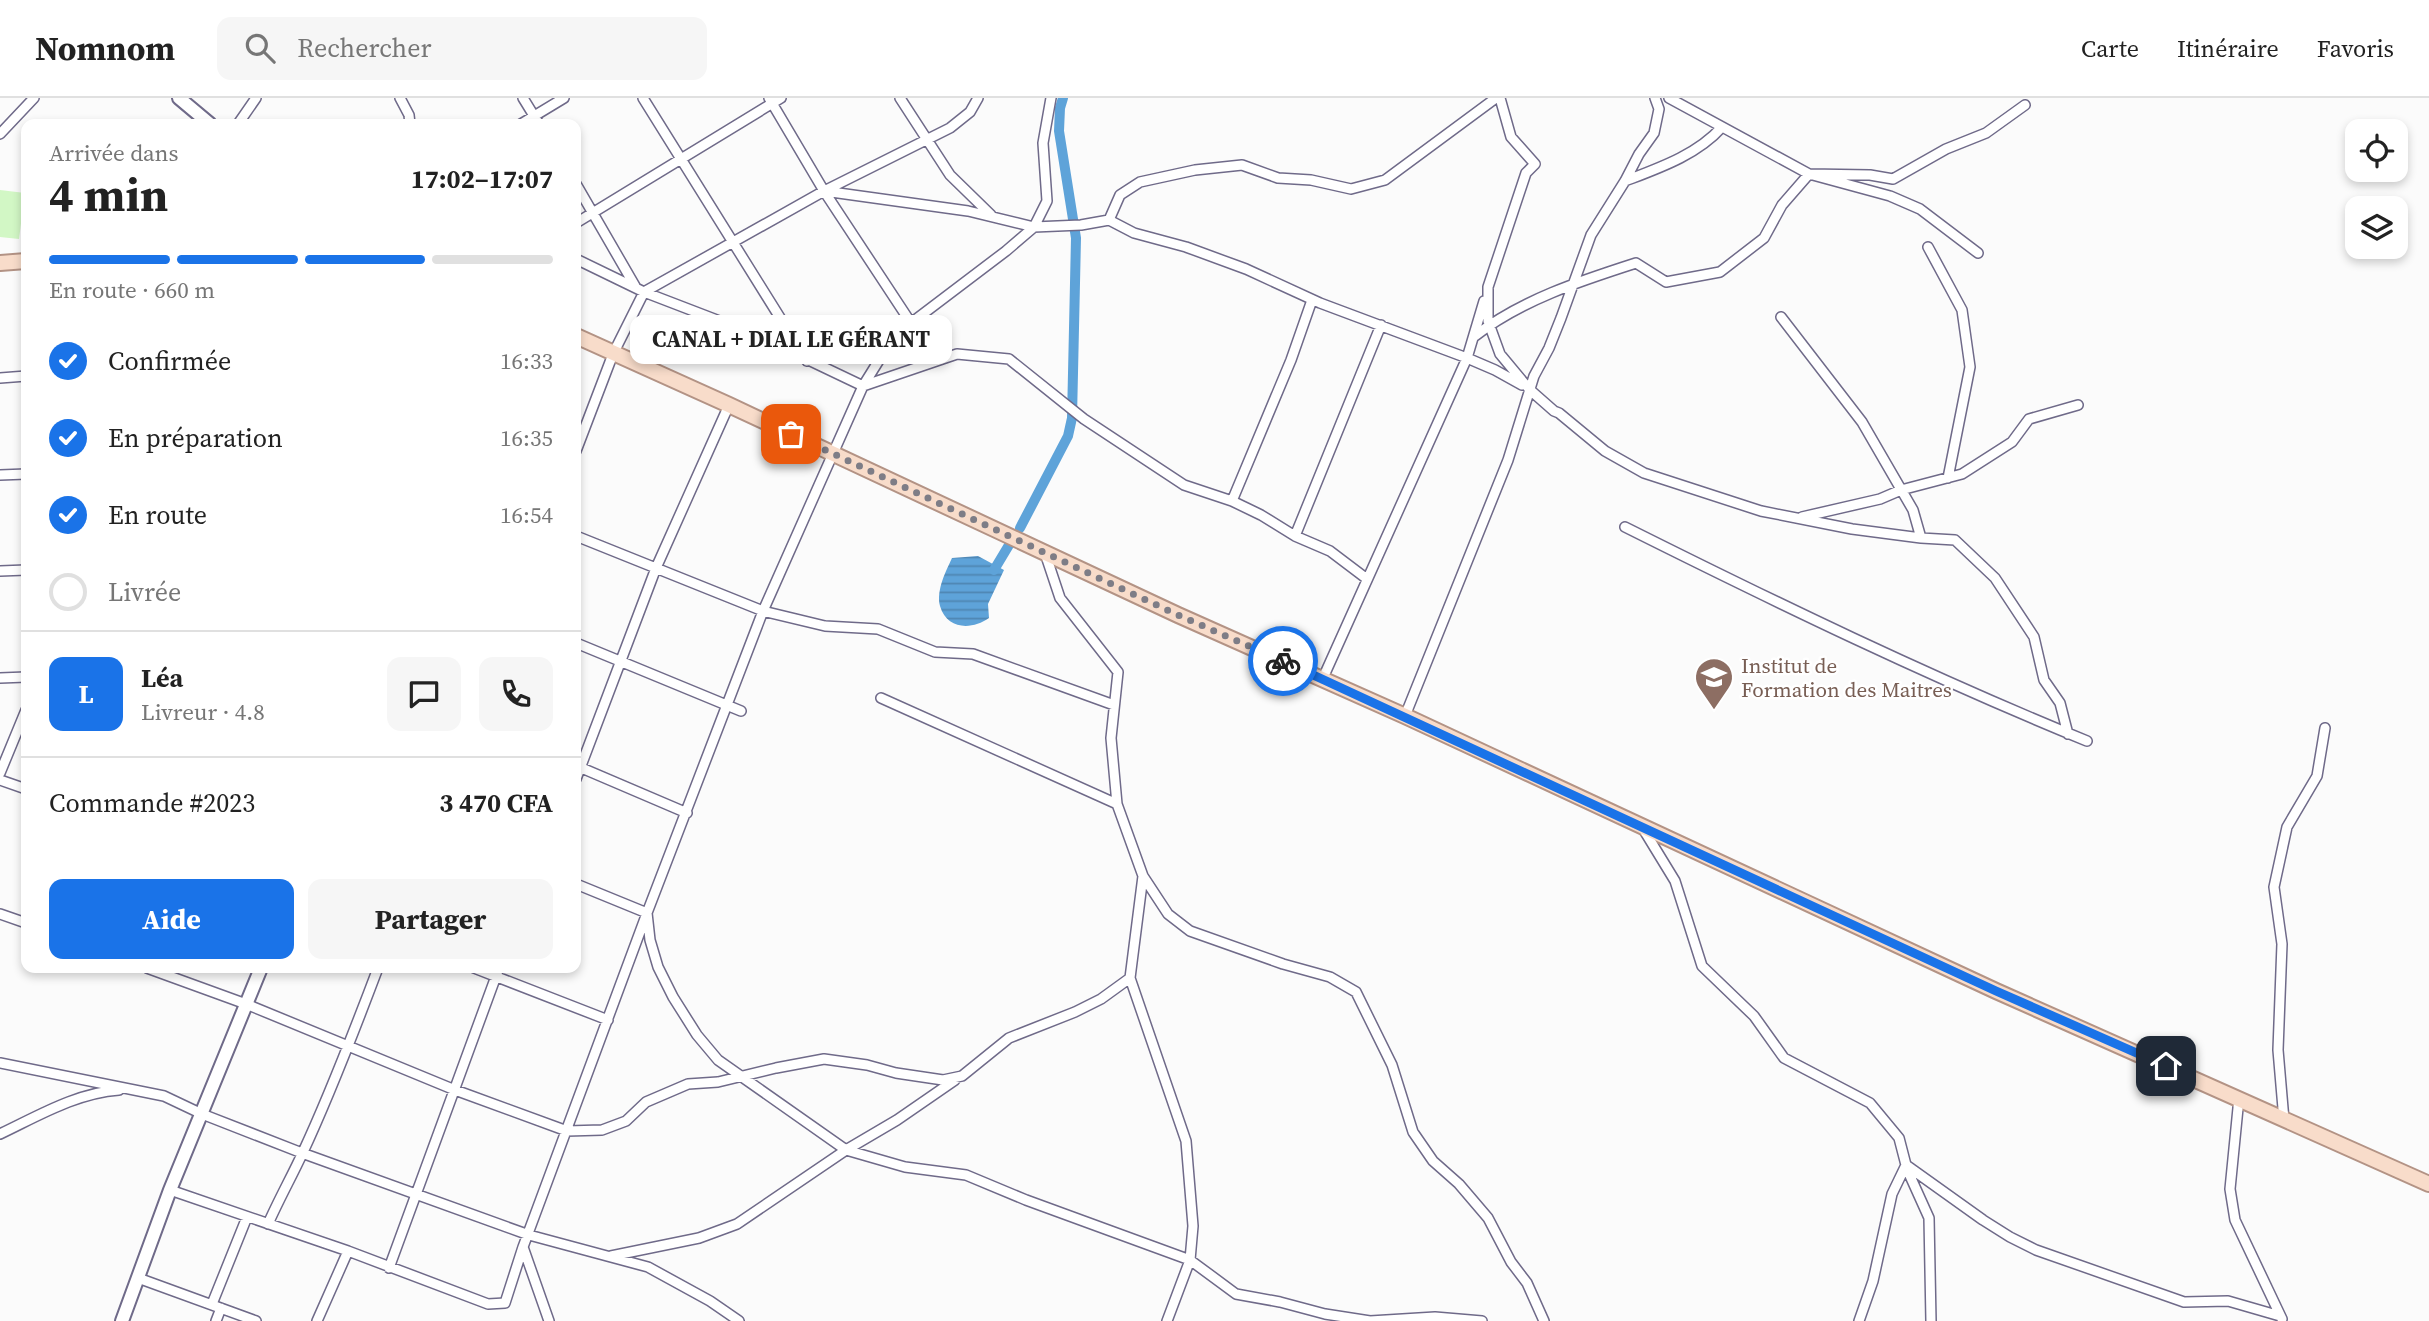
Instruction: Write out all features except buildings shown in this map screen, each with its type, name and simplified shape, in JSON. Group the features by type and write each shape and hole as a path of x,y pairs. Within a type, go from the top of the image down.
{"main road":[{"path":"0,263 21,261"},
{"path":"581,338 1045,551 1178,615 1323,678 1996,991 2429,1184"}],"street":[{"path":"0,134 34,98"},
{"path":"179,98 204,119"},
{"path":"241,119 256,98"},
{"path":"400,98 410,119"},
{"path":"523,98 536,119"},
{"path":"539,119 564,98"},
{"path":"643,98 808,362"},
{"path":"900,98 950,175 992,216"},
{"path":"581,438 640,290 735,242 824,191 950,128 970,112 978,98"},
{"path":"170,1190 348,1251 493,1306 505,1303 523,1247 647,913 763,611 863,386 881,357 911,323 1034,227 1047,201 1043,143 1051,98"},
{"path":"1109,220 1120,195 1140,182 1195,170 1242,165 1278,178 1311,180 1351,189 1385,180 1498,98 1511,137 1535,164 1526,173 1467,358 1323,678"},
{"path":"1405,716 1508,460 1529,389 1549,348 1591,235 1654,133 1659,109 1655,98"},
{"path":"1669,98 1809,174 1890,196 1920,209 1978,253"},
{"path":"581,220 682,160 774,100 824,191 911,323"},
{"path":"1475,336 1489,325 1574,283 1636,263 1665,282 1720,272 1764,237 1782,205 1809,174 1870,175 1893,179 1946,149 1986,133 2025,105"},
{"path":"1625,181 1668,165 1712,138 1722,127"},
{"path":"824,191 968,211 1034,227 1082,225 1109,220 1134,233 1186,247 1246,269 1312,300 1495,369 1529,389 1605,451 1644,473 1761,511 1852,529 1955,540 1995,578 2034,637 2044,680 2060,703 2068,734"},
{"path":"581,193 640,290"},
{"path":"1928,247 1962,310 1970,367 1948,478"},
{"path":"581,261 640,290 755,335 863,386 957,354 1009,359 1084,419 1184,485 1232,501 1261,515 1295,536 1330,551 1367,579"},
{"path":"1488,287 1489,325 1500,354 1529,389"},
{"path":"1232,501 1291,360 1312,300"},
{"path":"1781,317 1862,422 1913,510 1921,538"},
{"path":"1295,536 1381,325"},
{"path":"0,378 21,376"},
{"path":"581,760 622,662 656,568 729,405"},
{"path":"1797,518 1880,499 1901,490 1962,474 2012,442 2029,419 2078,405"},
{"path":"0,475 21,474"},
{"path":"1625,527 1770,600 2001,706 2087,741"},
{"path":"581,538 763,611 825,626 878,629 935,652 974,654 1114,705"},
{"path":"1045,551 1060,597 1118,672 1111,738 1117,804 1143,876 1168,914 1190,931 1283,964 1330,977 1356,992 1392,1065 1413,1132 1433,1161 1459,1184 1488,1218 1511,1262 1527,1283 1544,1321"},
{"path":"0,571 21,570"},
{"path":"581,645 741,711"},
{"path":"0,678 21,677"},
{"path":"881,698 1117,804"},
{"path":"0,773 21,722"},
{"path":"2284,1120 2278,1050 2282,944 2274,887 2287,827 2317,776 2325,728"},
{"path":"581,768 687,813"},
{"path":"0,780 21,787"},
{"path":"1641,825 1675,881 1702,966 1754,1016 1784,1058 1870,1103 1899,1138 1906,1165 1929,1217 1931,1321"},
{"path":"1143,876 1130,978 1186,1141 1194,1226 1190,1260 1167,1321"},
{"path":"581,886 647,913"},
{"path":"647,913 653,949 673,997 697,1035 718,1060 846,1150 905,1167 966,1175 1190,1260 1236,1294 1370,1321 1435,1317 1482,1321"},
{"path":"0,914 21,921"},
{"path":"162,973 349,1045 455,1090 567,1131 602,1130 626,1121 646,1102 688,1084 718,1082 824,1059 943,1080 962,1076"},
{"path":"122,1321 170,1190 259,973"},
{"path":"268,1224 349,1045 376,973"},
{"path":"389,1268 497,973"},
{"path":"499,973 608,1020"},
{"path":"609,1257 699,1238 737,1224 962,1076 1009,1038 1075,1012 1101,999 1130,978"},
{"path":"0,1063 164,1096 202,1114 302,1153 529,1235 648,1268 710,1301 739,1321"},
{"path":"0,1135 78,1098 100,1091 125,1089"},
{"path":"2239,1098 2230,1189 2235,1220 2281,1319"},
{"path":"1906,1165 1992,1226 2036,1250 2184,1302 2228,1301 2281,1319"},
{"path":"1859,1321 1873,1281 1892,1195 1906,1165"},
{"path":"216,1321 216,1306 247,1217"},
{"path":"523,1247 549,1321"},
{"path":"317,1321 348,1251"},
{"path":"138,1278 256,1321"}],"green space":[{"path":"0,190 21,193 19,239 0,237"}],"water":[{"path":"978,556 1004,570 988,604 989,618 975,625 954,624 943,614 940,606 942,581 952,558"}],"waterway":[{"path":"1020,528 1068,436 1072,418 1076,238 1059,131 1063,98"},
{"path":"994,570 1009,545"}],"way so far":[{"path":"791,434 1178,615 1283,661"}],"place":[{"name":"CANAL + DIAL LE GÉRANT","path":"791,434"},
{"name":"Institut de Formation des Maitres","path":"1714,711"}],"route":[{"path":"1283,661 1996,991 2166,1066"}]}
